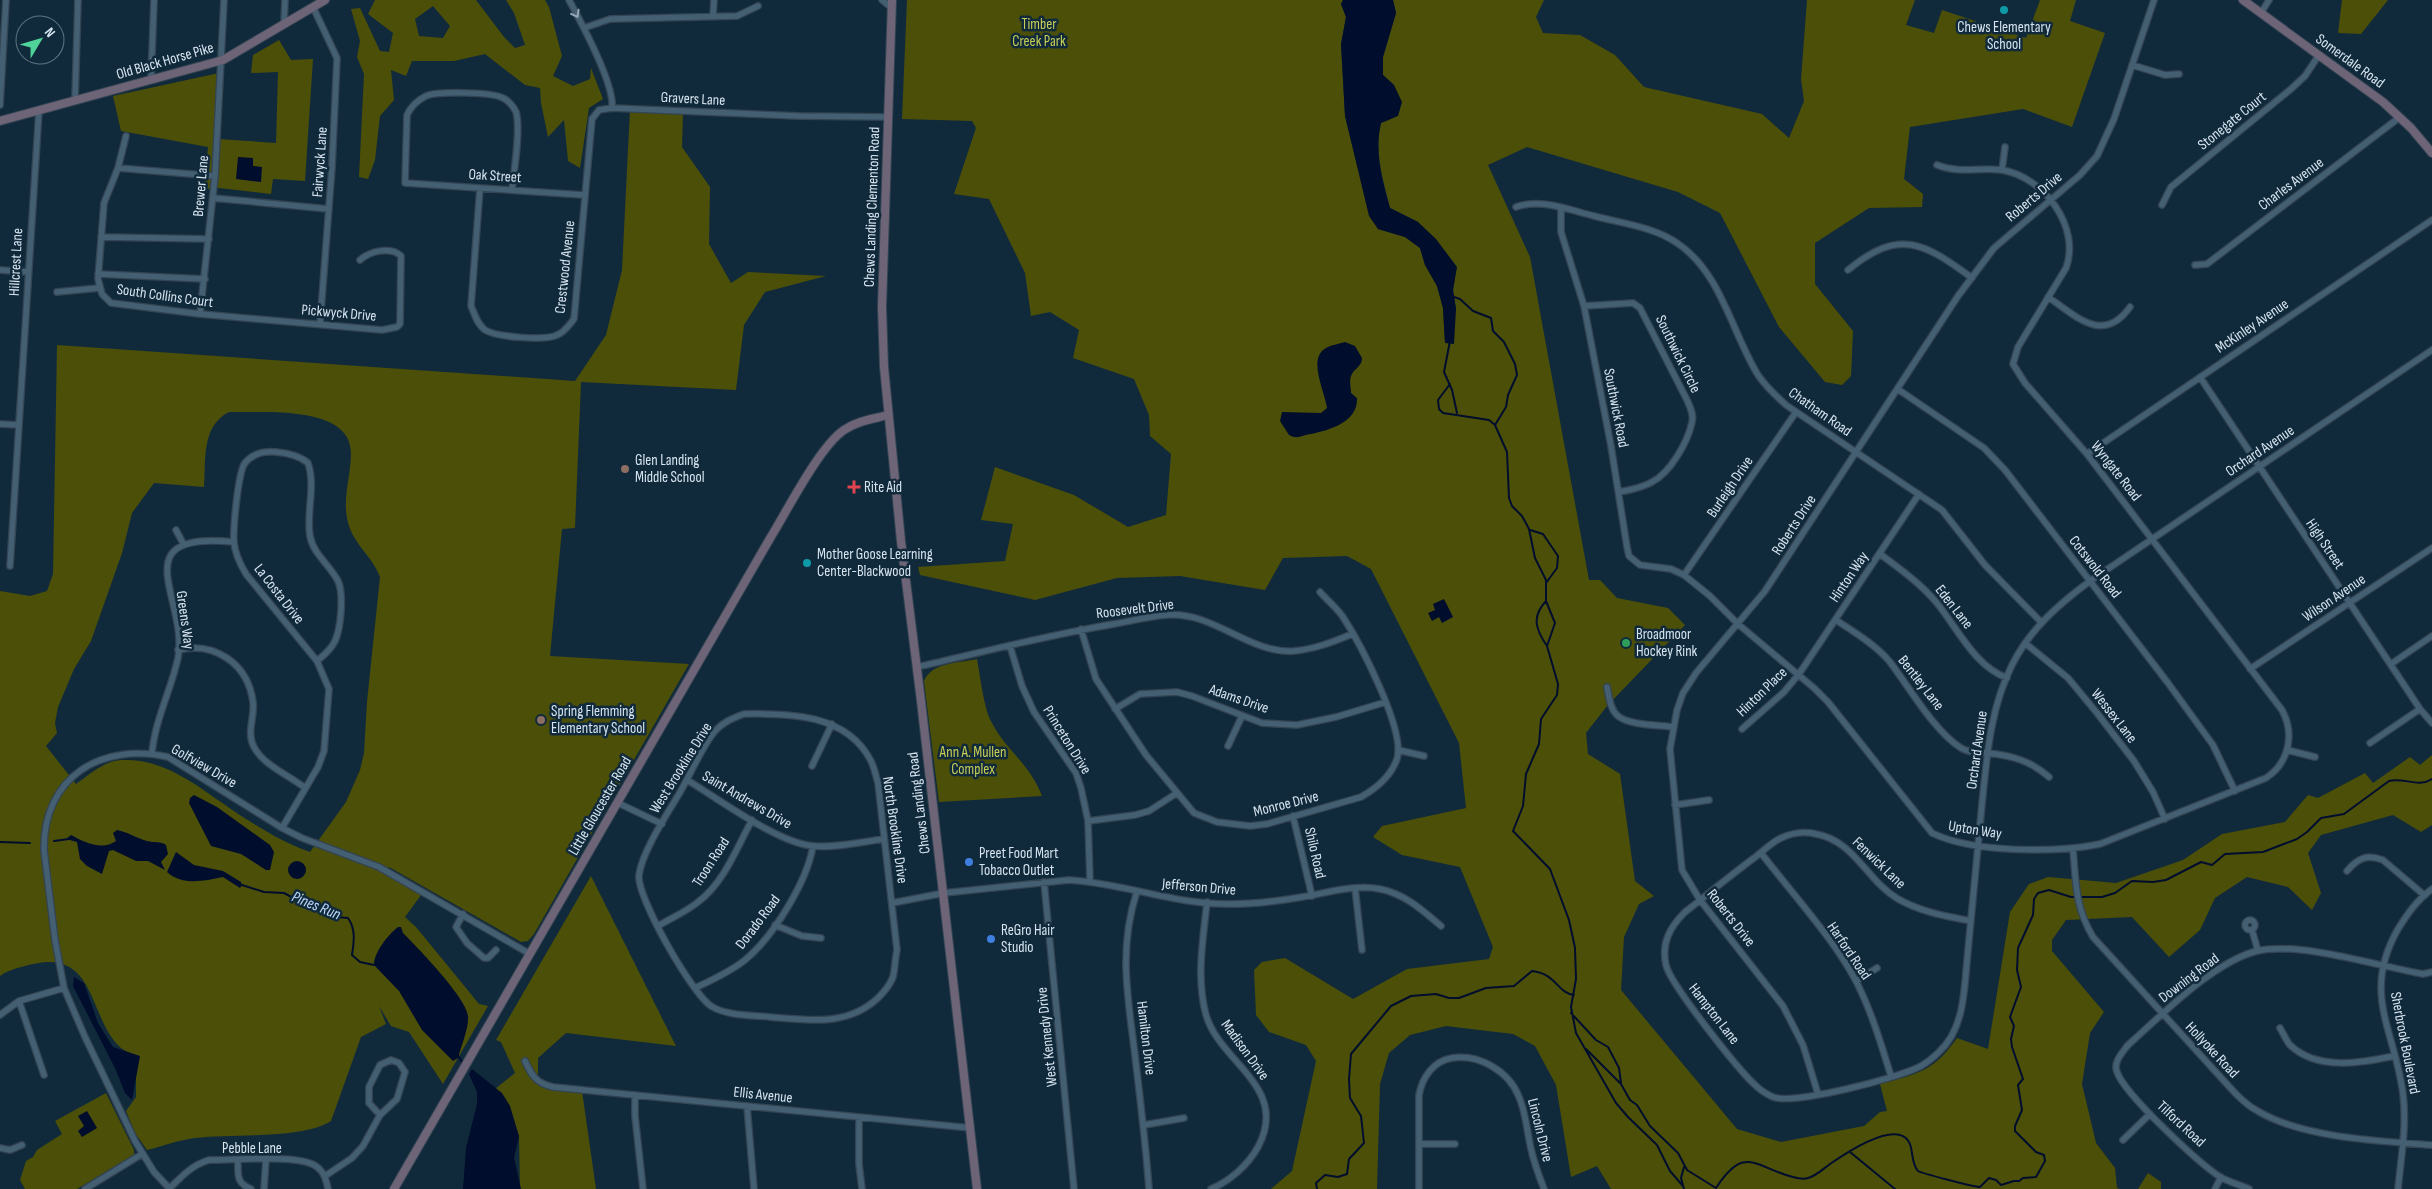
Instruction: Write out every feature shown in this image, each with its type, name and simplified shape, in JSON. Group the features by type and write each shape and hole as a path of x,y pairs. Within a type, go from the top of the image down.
{"main road":[{"name":"Old Black Horse Pike","path":"0,120 223,60 325,0"},
{"name":"Somerdale Road","path":"2243,0 2400,117 2432,153"},
{"name":"Chews Landing Clementon Road","path":"888,415 882,329 892,4"},
{"name":"Chews Landing Road","path":"888,415 977,1189"},
{"name":"Little Gloucester Road","path":"394,1189 771,537 827,447 845,430 857,423 888,415"}],"street":[{"path":"0,105 6,0"},
{"path":"75,100 78,0"},
{"path":"151,80 154,0"},
{"name":"Brewer Lane","path":"200,314 215,176 223,60 224,0"},
{"path":"284,24 285,0"},
{"path":"568,0 584,28 610,88 612,108"},
{"path":"713,17 714,0"},
{"path":"882,0 892,4"},
{"name":"Roberts Drive","path":"1818,1094 1803,1045 1783,1006 1700,900 1682,870 1670,749 1672,727 1683,693 1696,673 1738,624 1785,562 1972,278 1994,248 2080,175 2097,156 2114,119 2154,0"},
{"path":"2261,13 2269,0"},
{"path":"584,28 610,19 736,16 758,6"},
{"name":"Fairwyck Lane","path":"313,8 337,58 329,209 320,324"},
{"name":"Stonegate Court","path":"2162,205 2171,187 2291,89 2305,76 2319,55"},
{"path":"2132,65 2165,75 2180,74"},
{"name":"Oak Street","path":"512,190 516,112 503,98 493,95 428,95 411,107 407,115 405,183 584,195"},
{"name":"Gravers Lane","path":"612,108 799,116 889,117"},
{"name":"Crestwood Avenue","path":"480,188 471,306 477,322 485,330 496,334 547,339 558,335 574,319 592,119 599,110 612,108"},
{"name":"Hillcrest Lane","path":"10,566 39,110"},
{"name":"Charles Avenue","path":"2196,265 2207,264 2400,117"},
{"path":"99,288 98,274 104,203 118,168 126,136"},
{"path":"2002,170 2005,147"},
{"name":"Wyngate Road","path":"1937,165 1950,170 2002,170 2028,179 2051,200 2069,234 2071,250 2066,268 2018,347 2012,364 2025,383 2087,454 2286,718 2289,731 2287,750"},
{"path":"118,168 215,176"},
{"path":"213,198 329,209"},
{"name":"Chatham Road","path":"1516,207 1533,203 1562,208 1644,229 1663,236 1684,248 1703,268 1714,286 1759,376 1768,389 1796,412 1942,510 1985,566 2041,622"},
{"name":"Southwick Road","path":"1562,208 1561,232 1584,306 1619,492 1627,547 1634,562 1640,565 1670,569 1684,576"},
{"name":"McKinley Avenue","path":"2087,454 2432,220"},
{"path":"101,237 209,239"},
{"path":"1848,270 1875,250 1891,244 1909,245 1928,249 1972,278"},
{"name":"Pickwyck Drive","path":"276,320 382,330 392,329 399,325 403,260 400,254 388,251 370,253 360,260"},
{"path":"0,270 28,272"},
{"path":"98,274 205,279"},
{"name":"South Collins Court","path":"57,292 99,288 105,299 111,303 200,314 276,320"},
{"path":"2048,297 2087,323 2097,326 2113,324 2130,307"},
{"name":"Southwick Circle","path":"1584,306 1633,303 1640,308 1688,400 1692,413 1692,422 1684,442 1661,475 1643,487 1619,492"},
{"name":"Orchard Avenue","path":"1818,1094 1890,1076 1921,1066 1949,1042 1960,1016 1992,720 2007,678 2025,643 2041,622 2090,581 2432,350"},
{"name":"High Street","path":"2200,377 2420,709 2432,723"},
{"name":"Cotswold Road","path":"1899,390 1984,448 2005,470 2213,745 2235,792"},
{"name":"Burleigh Drive","path":"1684,576 1796,412"},
{"path":"0,424 19,425"},
{"name":"La Costa Drive","path":"282,828 318,766 324,751 329,708 329,689 317,661 246,574 238,560 234,542 242,469 254,454 265,451 303,458 310,470 310,534 312,543 338,580 341,591 335,641 330,650 317,661"},
{"name":"Hinton Way","path":"1799,674 1919,494"},
{"path":"176,530 184,545 189,542 210,540 234,542"},
{"name":"Greens Way","path":"152,753 153,738 178,650 166,571 172,553 184,545"},
{"name":"Wilson Avenue","path":"2250,669 2432,548"},
{"name":"Eden Lane","path":"1880,554 1918,583 1936,602 1975,653 1994,673 2007,678"},
{"name":"Upton Way","path":"1684,576 1710,596 1738,624 1799,674 1828,702 1932,833 1948,841 2047,850 2073,849 2100,844 2235,792 2272,774 2280,766 2287,750"},
{"name":"Monroe Drive","path":"1081,629 1096,679 1146,754 1194,813 1217,822 1250,826 1267,824 1361,797 1372,791 1389,775 1398,750 1396,727 1386,702 1342,616 1320,592"},
{"name":"Roosevelt Drive","path":"917,667 1081,629 1168,614 1191,616 1274,649 1292,651 1321,647 1352,634"},
{"name":"Bentley Lane","path":"1836,620 1884,656 1946,735 1960,748 1970,752 1988,753 2023,760 2036,765 2049,777"},
{"path":"2391,664 2432,636"},
{"name":"Wessex Lane","path":"2025,643 2068,678 2097,713 2134,762 2153,792 2165,818"},
{"name":"Princeton Drive","path":"1010,646 1022,686 1034,712 1076,773 1088,821 1090,881"},
{"path":"178,650 191,647 212,650 225,656 235,666 250,690 253,703 251,740 253,747 268,763 288,775 304,788"},
{"name":"Hinton Place","path":"1742,729 1778,697 1799,674"},
{"path":"1607,687 1612,708 1618,716 1628,721 1672,727"},
{"name":"Adams Drive","path":"1115,709 1140,694 1177,692 1262,723 1297,725 1336,717 1386,702"},
{"path":"2370,743 2420,709"},
{"name":"West Brookline Drive","path":"768,714 744,714 729,719 715,731 662,824 639,874 639,882 658,926 684,975 702,1000 712,1007 726,1011 819,1020"},
{"name":"North Brookline Drive","path":"768,714 789,715 832,724 848,732 871,761 878,783 896,950 893,976 884,992 867,1008 850,1016 835,1020 819,1020"},
{"path":"1228,746 1242,716"},
{"path":"812,766 832,724"},
{"path":"1398,750 1424,756"},
{"path":"2287,750 2315,757"},
{"name":"Golfview Drive","path":"170,1189 154,1172 142,1154 85,1037 64,988 55,940 44,850 44,829 47,815 61,789 71,778 90,765 105,758 124,753 152,753 168,757 282,828 302,838 374,864 464,914 530,954"},
{"name":"Saint Andrews Drive","path":"687,780 778,835 813,846 884,839"},
{"path":"1088,821 1135,815 1149,811 1177,793"},
{"path":"1675,805 1708,800"},
{"path":"618,803 662,824"},
{"name":"Shilo Road","path":"1293,816 1312,896"},
{"name":"Troon Road","path":"658,926 699,902 710,892 752,820"},
{"name":"Fenwick Lane","path":"1700,900 1780,839 1793,834 1808,832 1826,836 1841,843 1853,852 1876,880 1897,898 1928,912 1971,921"},
{"name":"Dorado Road","path":"695,988 725,973 745,960 775,925 806,871 813,846"},
{"name":"Hollyoke Road","path":"2073,849 2078,904 2083,920 2094,937 2162,1015 2235,1093 2255,1110 2272,1118 2317,1132 2432,1145"},
{"name":"Harford Road","path":"1761,853 1823,933 1856,980 1878,1034 1890,1076"},
{"path":"2347,871 2354,863 2366,856 2383,860 2424,895"},
{"name":"Jefferson Drive","path":"892,903 944,893 1069,880 1090,881 1137,891 1229,904 1312,896 1355,888 1380,889 1413,902 1441,926"},
{"name":"West Kennedy Drive","path":"1044,882 1074,1189"},
{"path":"1355,888 1362,950"},
{"name":"Sherbrook Boulevard","path":"2398,1189 2403,1142 2403,1093 2383,1012 2380,983 2382,966 2390,943 2410,909 2432,888"},
{"name":"Hamilton Drive","path":"1137,891 1129,916 1125,945 1126,981 1144,1124 1149,1189"},
{"name":"Hampton Lane","path":"1700,900 1673,924 1668,934 1664,950 1666,965 1674,983 1740,1068 1763,1092 1779,1099 1793,1099 1818,1094"},
{"name":"Madison Drive","path":"1207,902 1200,965 1201,993 1207,1017 1232,1056 1248,1072 1259,1090 1265,1109 1262,1139 1245,1165 1232,1177 1210,1189"},
{"path":"464,914 456,927 467,943 484,958 488,958 496,950"},
{"path":"775,925 802,936 820,938"},
{"path":"2252,930 2258,951"},
{"name":"Downing Road","path":"2118,1060 2128,1045 2216,971 2234,960 2258,951 2291,949 2423,974 2432,972"},
{"path":"1856,980 1877,968"},
{"path":"0,1015 19,1001 64,988"},
{"path":"19,1001 44,1075"},
{"path":"2280,1028 2290,1044 2300,1052 2321,1060 2340,1064 2361,1063 2394,1056"},
{"name":"Lincoln Drive","path":"1419,1189 1418,1095 1421,1081 1427,1073 1449,1058 1472,1059 1488,1063 1504,1075 1519,1096 1531,1152 1544,1189"},
{"path":"328,1189 325,1176 352,1158 363,1146 380,1115 397,1099 405,1072 398,1063 391,1060 385,1061 375,1071 369,1087 369,1103 380,1115"},
{"name":"Tilford Road","path":"2118,1060 2117,1073 2169,1134 2221,1177 2249,1189"},
{"name":"Ellis Avenue","path":"524,1061 531,1075 539,1084 553,1088 970,1128"},
{"path":"635,1095 635,1116 642,1189"},
{"path":"747,1106 754,1189"},
{"path":"2123,1140 2150,1114"},
{"path":"859,1118 859,1164 862,1189"},
{"path":"1144,1124 1184,1118"},
{"path":"1419,1144 1455,1144"},
{"path":"0,1148 10,1150 22,1146"},
{"path":"85,1189 142,1154"},
{"path":"264,1189 266,1159"},
{"name":"Pebble Lane","path":"170,1189 198,1163 209,1160 266,1159 311,1163 325,1176"},
{"path":"238,1160 239,1180 242,1185 251,1189"},
{"path":"2215,1189 2221,1177"}],"green space":[{"path":"375,0 476,0 504,37 515,48 525,45 514,13 506,0 545,0 549,7 562,56 553,76 573,86 590,79 591,68 603,99 589,108 580,168 568,161 564,120 548,137 540,88 525,85 485,54 454,61 412,61 406,76 391,70 394,100 380,116 375,160 368,179 359,177 364,74 357,57 360,41 351,9 360,8 380,51 389,52 393,33 368,14","holes":["433,6 450,26 443,38 419,36 415,19"]},
{"name":"Timber Creek Park","path":"907,0 1343,0 1341,4 1346,17 1341,44 1345,116 1363,188 1378,229 1405,237 1420,248 1425,265 1437,286 1443,308 1445,343 1456,309 1453,290 1455,275 1418,222 1390,208 1380,166 1378,144 1381,123 1397,116 1394,85 1383,75 1383,57 1396,13 1393,0 1544,0 1536,17 1543,33 1580,35 1615,55 1644,87 1762,114 1789,138 1804,101 1801,79 1807,0 1915,0 1906,25 1934,33 1942,10 2026,38 2040,0 2076,0 2070,21 2105,33 2072,127 2023,109 1910,127 1904,179 1923,194 1922,207 1869,208 1815,243 1815,284 1853,331 1851,376 1842,385 1825,382 1779,327 1720,213 1678,192 1527,147 1488,165 1530,257 1589,580 1600,580 1617,598 1668,608 1685,625 1607,706 1586,733 1588,754 1620,774 1635,881 1654,896 1639,904 1624,937 1621,990 1737,1129 1781,1142 1864,1126 1880,1112 1887,1111 1880,1084 1924,1070 1941,1058 1957,1038 1988,1049 2010,912 2029,884 2048,877 2116,883 2183,860 2222,834 2285,822 2308,795 2318,798 2365,773 2373,783 2410,757 2420,765 2432,755 2432,825 2421,832 2393,815 2321,835 2308,853 2321,893 2312,910 2288,887 2247,877 2215,898 2200,930 2169,957 2132,917 2066,920 2052,940 2052,951 2104,1012 2090,1033 2082,1084 2096,1143 2115,1168 2117,1188 2120,1189 1611,1189 1597,1166 1571,1177 1556,1085 1535,1046 1513,1034 1446,1026 1410,1035 1389,1053 1380,1084 1377,1189 1271,1189 1292,1171 1316,1061 1306,1045 1269,1032 1256,1015 1254,970 1262,962 1285,958 1353,999 1407,969 1489,959 1493,947 1460,867 1402,855 1373,837 1382,826 1466,808 1459,743 1371,569 1347,556 1283,558 1265,590 1180,576 1117,578 1035,600 920,575 918,567 1005,561 1013,524 981,520 995,467 1074,495 1128,527 1166,515 1171,454 1150,436 1149,415 1134,379 1073,358 1079,330 1050,312 1031,316 1025,273 989,199 954,194 976,128 972,121 902,119"},
{"path":"2342,0 2388,0 2361,34 2338,33"},
{"path":"279,40 291,60 313,59 305,181 273,179 271,194 219,188 204,189 208,147 121,131 113,96 219,73 218,139 276,143 278,72 251,73 253,55"},
{"path":"630,110 683,114 682,147 710,187 709,244 731,283 748,272 826,276 765,292 744,325 736,390 581,382 575,528 562,529 550,656 689,664 534,934 528,941 521,942 389,867 388,871 424,891 405,917 416,927 479,1004 488,1006 443,1084 409,1032 391,1026 379,1006 386,1024 361,1037 331,1121 302,1131 265,1135 195,1138 147,1150 135,1133 126,1111 136,1097 138,1058 121,1048 110,1035 89,990 80,976 69,967 54,962 24,966 0,976 0,591 30,596 47,591 53,574 57,345 575,381 606,335 622,270","holes":["229,412 302,414 321,419 336,426 347,437 351,453 346,502 349,527 380,577 367,702 364,753 360,770 346,802 310,852 269,833 188,780 157,765 140,761 123,760 110,762 76,784 46,746 57,733 55,723 58,707 74,669 91,641 122,553 132,513 154,483 204,487 205,456 209,435 220,418"]},
{"name":"Ann A. Mullen Complex","path":"977,659 989,717 998,733 1025,766 1042,796 939,802 924,681 933,670 947,664"},
{"path":"591,876 676,1046 566,1033 538,1058 538,1083 582,1091 596,1189 520,1189 519,1136 495,1089 515,1073 501,1042 496,1040"},
{"path":"106,1093 134,1150 134,1155 77,1189 25,1189 20,1180 26,1161 33,1157 37,1150 62,1134 55,1121"},
{"path":"2148,1173 2161,1182 2161,1189 2138,1189"}],"water":[{"path":"1343,0 1393,0 1396,13 1383,57 1383,75 1394,85 1402,102 1398,116 1381,123 1378,145 1380,166 1390,208 1418,222 1436,239 1457,267 1453,290 1456,309 1454,344 1445,343 1443,308 1437,286 1425,265 1420,248 1405,237 1378,229 1369,216 1345,116 1341,44 1346,17 1341,4"},
{"path":"238,157 253,158 253,166 262,167 261,182 236,179"},
{"path":"1345,342 1355,346 1362,358 1361,363 1350,378 1351,393 1357,398 1353,413 1342,423 1326,430 1298,437 1289,435 1280,421 1282,412 1321,413 1327,408 1317,367 1318,359 1326,348"},
{"path":"1444,599 1453,617 1442,623 1439,617 1432,621 1428,613 1435,610 1433,604"},
{"path":"194,795 217,807 270,845 274,852 270,870 266,870 241,854 211,846 189,803 190,798"},
{"path":"117,830 147,841 166,845 168,854 161,862 165,870 148,861 136,861 113,850 109,851 102,874 87,866 80,859 77,842 66,839 71,835 87,843 111,844 116,841 113,833"},
{"path":"176,852 194,865 223,871 241,882 242,885 240,888 223,877 186,881 173,876 167,872"},
{"path":"293,861 301,861 306,866 304,877 293,879 288,874 288,866"},
{"path":"398,927 401,927 403,933 450,985 465,1008 468,1016 466,1031 458,1058 453,1061 422,1030 399,991 374,965 376,955 382,944"},
{"path":"74,977 84,983 98,1023 113,1047 140,1056 132,1100 125,1093 115,1068 73,986"},
{"path":"472,1069 502,1093 510,1106 519,1136 514,1158 521,1189 463,1189 466,1148 477,1104 477,1092 469,1074"},
{"path":"87,1111 97,1128 82,1137 78,1131 84,1126 78,1116"}],"waterway":[{"path":"1454,297 1460,299 1473,311 1491,318 1493,331 1504,342 1515,364 1517,375 1508,395 1506,407 1495,425"},
{"path":"1450,341 1444,372 1452,390 1457,413"},
{"path":"1450,384 1438,400 1439,409 1443,413 1489,420 1495,425 1507,452 1509,498 1512,506 1522,516 1529,529 1535,558 1546,580 1546,601 1555,623 1547,646 1558,684 1557,695 1541,719 1539,744 1526,774 1523,806 1513,831 1550,869 1569,920 1575,948 1576,979 1571,1007 1576,1033 1616,1103 1657,1145 1670,1171 1683,1186"},
{"path":"1530,530 1543,534 1558,556 1557,568 1546,583"},
{"path":"1546,601 1538,613 1537,624 1547,646"},
{"path":"1716,1188 1726,1174 1735,1166 1751,1162 1780,1173 1806,1179 1817,1174 1854,1149 1874,1139 1892,1134 1900,1135 1909,1141 1915,1166 1918,1171 1928,1174 1980,1187 1989,1178 1996,1180 2001,1185 2019,1181 2023,1178 2036,1177 2045,1161 2044,1155 2036,1152 2015,1131 2015,1126 2022,1110 2018,1085 2023,1079 2012,1047 2011,1039 2014,1026 2010,1017 2021,987 2017,970 2018,948 2033,915 2034,899 2038,893 2049,890 2071,897 2102,897 2115,893 2132,881 2153,882 2166,880 2201,862 2212,865 2225,854 2263,852 2297,839 2321,818 2344,814 2389,781 2400,780 2421,783 2432,779"},
{"name":"Pines Run","path":"54,841 69,839"},
{"name":"Pines Run","path":"0,842 30,843"},
{"name":"Pines Run","path":"242,885 264,892 284,893 306,905 316,905 323,908 336,917 348,918 351,922 354,940 352,955 360,962 374,965"},
{"path":"1317,1189 1316,1183 1325,1175 1338,1177 1347,1174 1349,1159 1364,1143 1361,1116 1350,1098 1351,1054 1391,1006 1411,996 1436,994 1449,998 1459,998 1486,988 1514,986 1532,971 1547,976 1568,994 1574,995"},
{"path":"1571,1013 1596,1040 1608,1047 1619,1068 1621,1083"},
{"path":"1586,1049 1621,1084 1630,1100 1637,1105 1650,1126 1678,1153 1687,1170 1716,1188"},
{"name":"Pines Run","path":"457,1054 464,1065"},
{"path":"1850,1152 1895,1189"},
{"path":"1684,1167 1681,1178 1684,1189"}],"place":[{"name":"Chews Elementary School","path":"2004,10"},
{"name":"Glen Landing Middle School","path":"625,469"},
{"name":"Rite Aid","path":"854,487"},
{"name":"Mother Goose Learning Center-Blackwood","path":"807,563"},
{"name":"Broadmoor Hockey Rink","path":"1626,643"},
{"name":"Spring Flemming Elementary School","path":"541,720"},
{"name":"Preet Food Mart Tobacco Outlet","path":"969,862"},
{"name":"ReGro Hair Studio","path":"991,939"}]}
